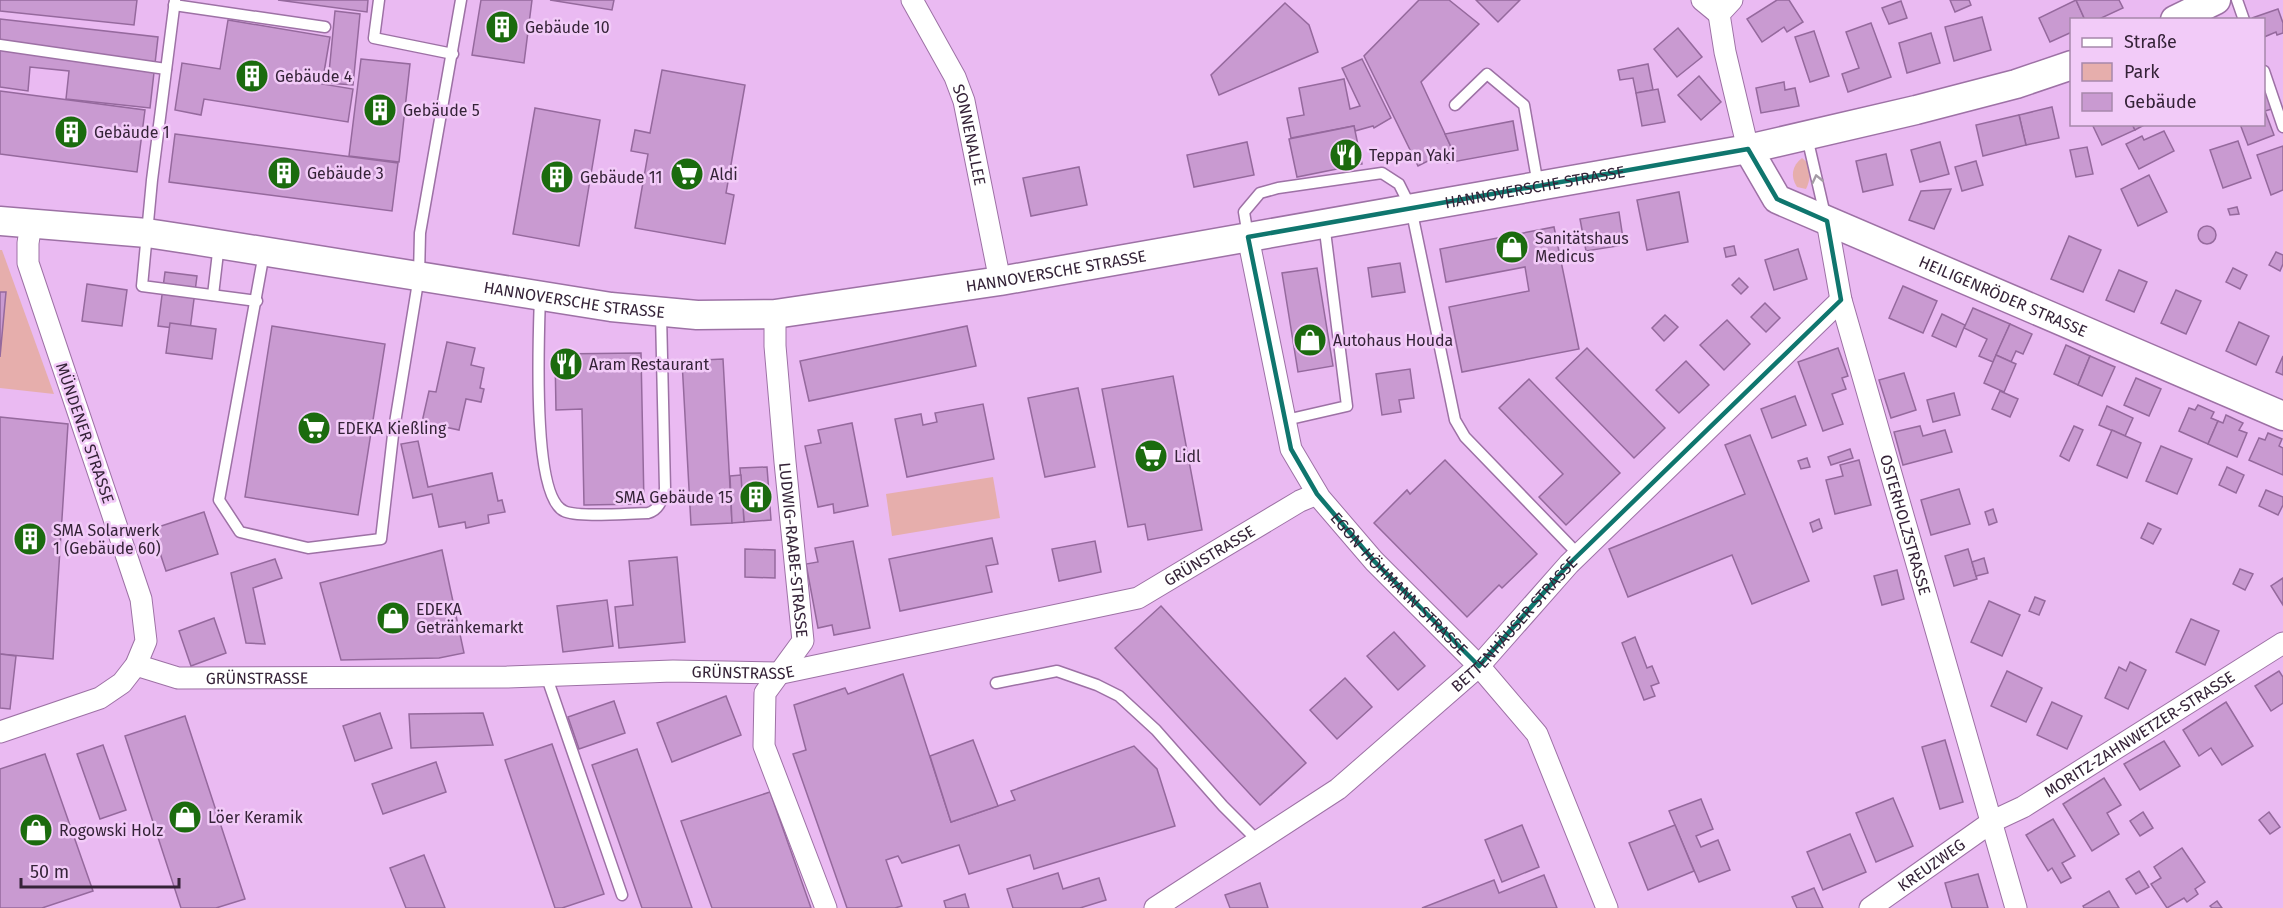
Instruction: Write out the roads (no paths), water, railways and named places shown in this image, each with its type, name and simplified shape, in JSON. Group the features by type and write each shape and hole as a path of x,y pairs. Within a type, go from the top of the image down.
{"main road":[{"path":"2179,18 2216,0"},
{"name":"HANNOVERSCHE STRASSE","path":"0,221 147,233 611,307 697,315 775,314 1000,280 1748,149 2016,84 2070,65"},
{"name":"HEILIGENRÖDER STRASSE","path":"1748,149 1777,198 2283,416"}],"street":[{"name":"SONNENALLEE","path":"912,0 955,77 964,100 1000,280"},
{"path":"1702,0 1725,7 1725,52 1748,149"},
{"name":"OSTERHOLZSTRASSE","path":"1827,221 1841,300 1993,821 2016,908"},
{"name":"MÜNDENER STRASSE","path":"0,732 100,698 122,683 136,665 146,641 141,598 28,263 27,243 31,224"},
{"name":"EGON-HÖHMANN-STRASSE","path":"1248,237 1292,449 1317,494 1374,561 1479,666 1537,734 1606,908"},
{"name":"BETTENHÄUSER STRASSE","path":"1155,908 1338,789 1479,666 1578,554 1841,300"},
{"name":"LUDWIG-RAABE-STRASSE","path":"775,314 775,346 803,642 765,693 764,746 826,908"},
{"name":"GRÜNSTRASSE","path":"136,665 178,678 546,675 673,671 782,673 1138,598 1300,501 1317,494"},
{"name":"MORITZ-ZAHNWETZER-STRASSE","path":"1993,821 2023,807 2283,643"},
{"name":"KREUZWEG","path":"1870,908 1993,821"}],"lane":[{"path":"380,0 374,38 453,54"},
{"path":"264,251 257,301 219,500 240,532 308,549 381,539 393,435 419,276 420,233 461,0"},
{"path":"2237,0 2243,18"},
{"path":"257,301 142,286 175,3 324,27"},
{"path":"0,45 166,69"},
{"path":"1455,105 1487,74 1524,105 1538,186"},
{"path":"2265,74 2283,127"},
{"name":"OSTERHOLZSTRASSE","path":"1807,136 1827,221"},
{"path":"1248,237 1245,212 1260,193 1278,188 1382,172 1399,184 1411,208 1455,420 1465,437 1578,554"},
{"path":"1286,420 1347,406 1324,223"},
{"path":"213,295 219,244"},
{"path":"540,295 540,425 549,492 564,512 648,513 657,508 662,500 665,489 660,312"},
{"path":"996,682 1057,671 1097,685 1119,696 1156,730 1222,806 1257,841"},
{"path":"546,675 622,895"}],"place":[{"name":"Gebäude 10","path":"502,27"},
{"name":"Gebäude 4","path":"252,76"},
{"name":"Gebäude 5","path":"380,110"},
{"name":"Gebäude 1","path":"71,132"},
{"name":"Teppan Yaki","path":"1346,155"},
{"name":"Gebäude 3","path":"284,173"},
{"name":"Aldi","path":"687,174"},
{"name":"Gebäude 11","path":"557,177"},
{"name":"Sanitätshaus Medicus","path":"1512,247"},
{"name":"Autohaus Houda","path":"1310,340"},
{"name":"Aram Restaurant","path":"566,364"},
{"name":"EDEKA Kießling","path":"314,428"},
{"name":"Lidl","path":"1151,456"},
{"name":"SMA Gebäude 15","path":"756,497"},
{"name":"SMA Solarwerk 1 (Gebäude 60)","path":"30,539"},
{"name":"EDEKA Getränkemarkt","path":"393,618"},
{"name":"Löer Keramik","path":"185,817"},
{"name":"Rogowski Holz","path":"36,830"}]}
